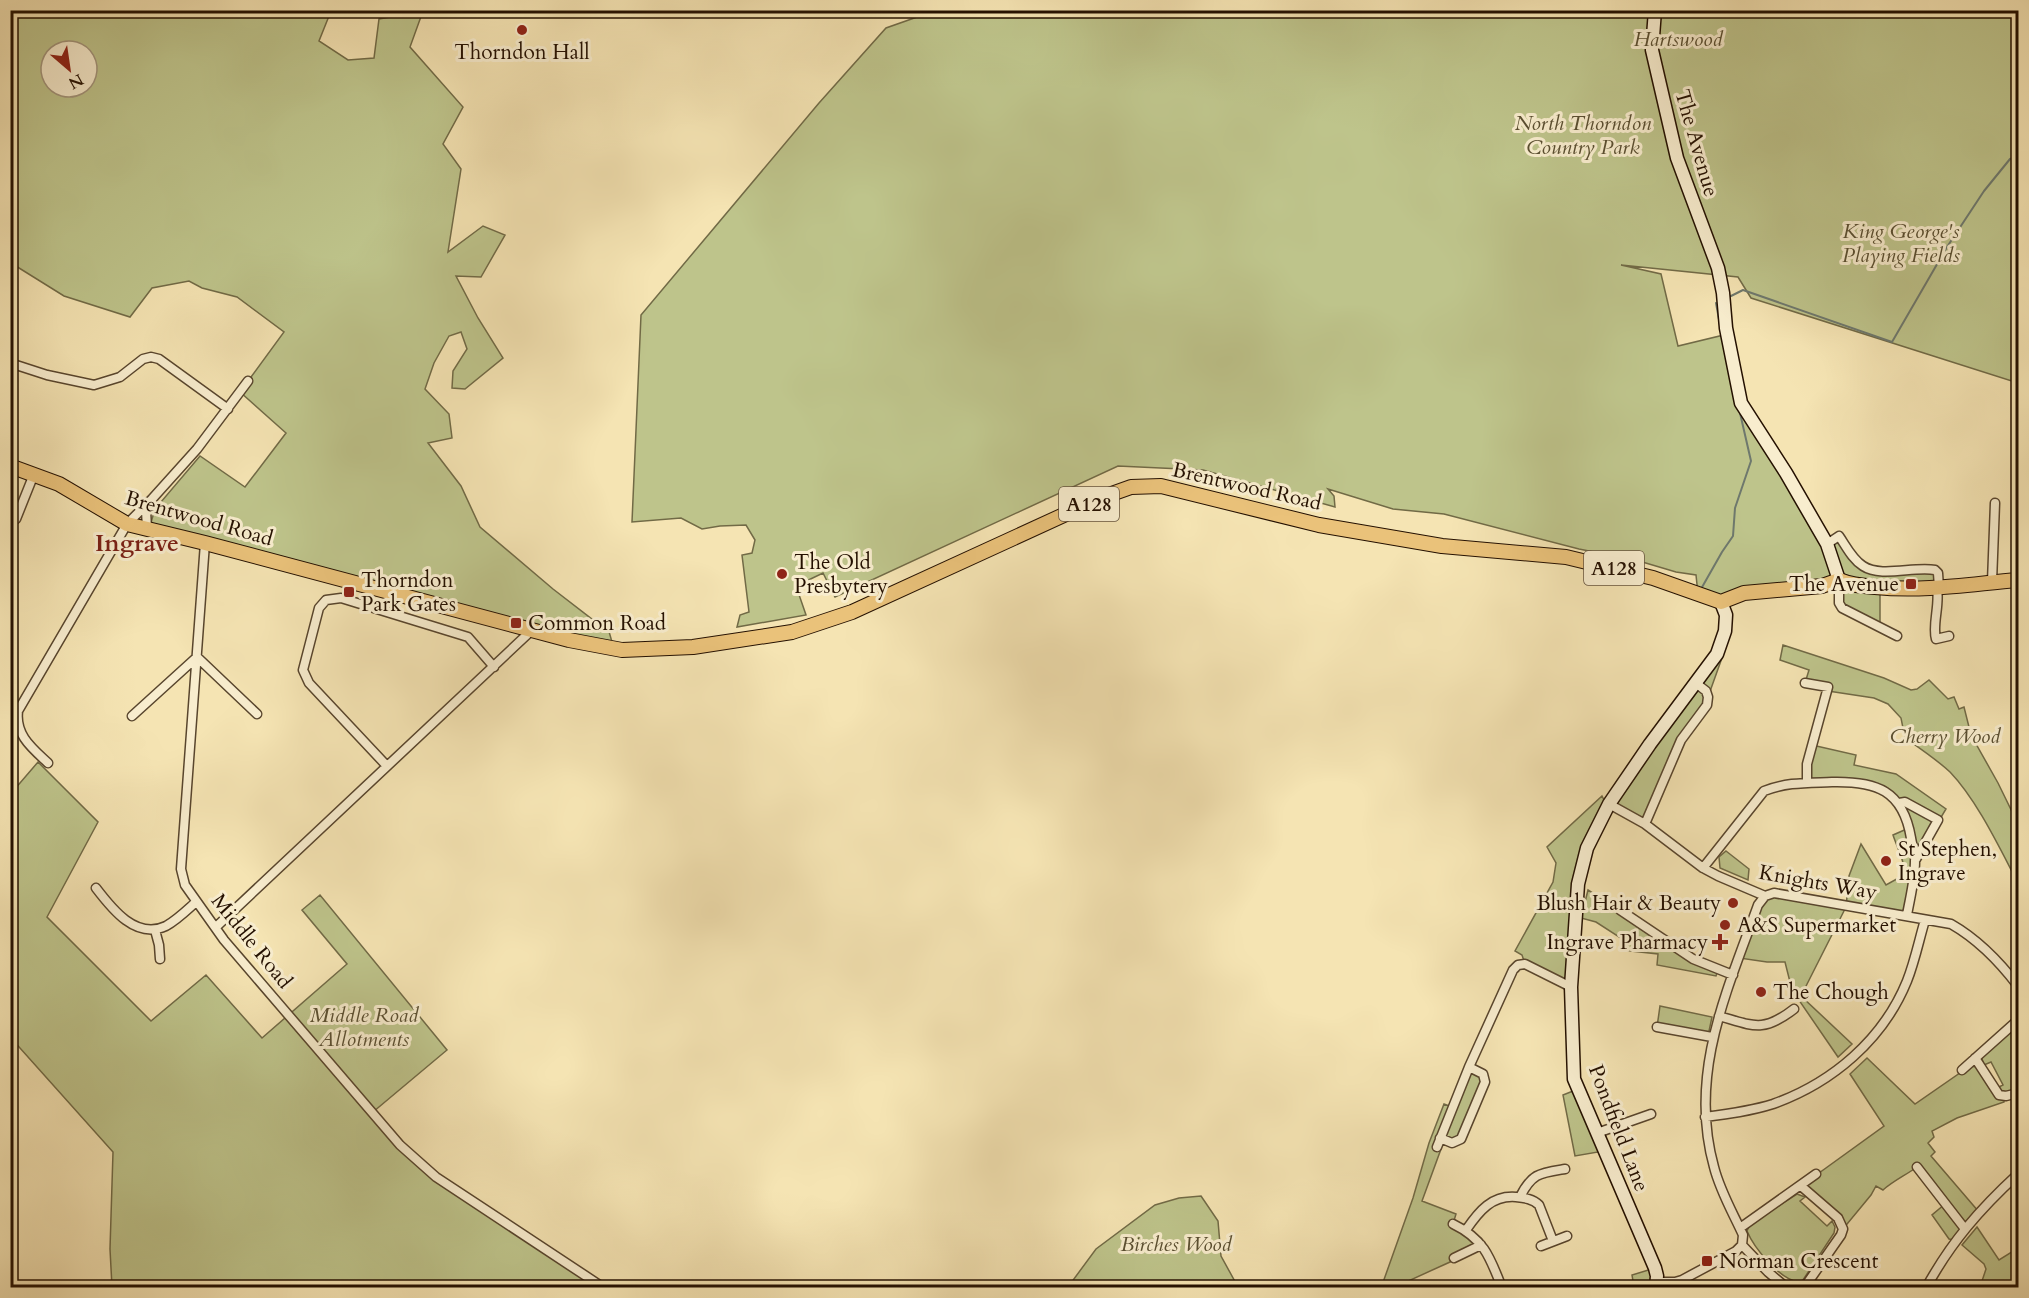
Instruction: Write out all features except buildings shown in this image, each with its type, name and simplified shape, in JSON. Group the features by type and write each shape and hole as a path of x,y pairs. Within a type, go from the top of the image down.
{"main road":[{"name":"Brentwood Road","path":"10,466 59,484 127,524 568,640 622,650 693,647 792,632 852,612 1103,497 1131,487 1141,486 1161,486 1318,525 1442,546 1566,557 1653,578 1721,602"},
{"path":"1721,602 1744,593 1822,586 1839,580 1850,585 1890,589 1938,589 2019,580"}],"street":[{"name":"The Avenue","path":"1654,10 1652,50 1677,158 1718,268 1726,328 1741,403 1786,473 1827,544 1839,580"},
{"path":"10,363 47,375 94,385 120,377 143,359 151,357 159,359 228,409"},
{"path":"48,763 26,742 14,719 18,711 127,524 197,449 248,381"},
{"path":"16,519 34,474"},
{"path":"147,529 147,510 152,499"},
{"path":"1992,582 1995,503"},
{"path":"1827,544 1839,536 1854,558 1874,572 1935,570 1938,573 1939,601 1936,639 1949,636"},
{"name":"Middle Road","path":"205,543 181,869 185,885 216,927 400,1145 436,1177 604,1287"},
{"path":"1839,580 1839,603 1842,608 1897,636"},
{"path":"386,765 309,683 303,670 319,608 326,600 341,598 468,637 494,667"},
{"name":"Pondfield Lane","path":"1657,1285 1655,1268 1574,1079 1571,987 1578,884 1587,848 1609,804 1717,654 1725,631 1726,615 1721,602"},
{"path":"216,927 532,630"},
{"path":"132,716 197,657 257,714"},
{"path":"1805,683 1828,687 1807,764 1807,782"},
{"path":"1645,824 1681,740 1707,705 1706,691 1697,684"},
{"path":"1703,868 1764,791 1776,786 1807,782 1857,782 1891,794 1899,803 1910,828 1916,859 1907,915"},
{"path":"1899,803 1905,802 1938,820 1916,859"},
{"name":"Knights Way","path":"1609,804 1645,824 1703,868 1766,896 1774,893 1951,924 1971,936 2003,966 2019,986"},
{"path":"96,888 108,904 131,925 143,929 155,930 168,925 196,902"},
{"path":"1657,1285 1683,1280 1736,1251 1742,1245 1743,1234 1714,1168 1706,1117 1705,1086 1712,1037 1758,905 1766,896"},
{"path":"1620,910 1693,959 1733,975"},
{"path":"1706,1117 1771,1104 1798,1093 1824,1079 1860,1052 1899,997 1914,962 1924,920"},
{"path":"155,930 160,959"},
{"path":"1437,1147 1469,1067 1513,970 1522,962 1571,987"},
{"path":"1719,1016 1758,1026 1779,1020 1794,1009"},
{"path":"1962,1070 2019,1020"},
{"path":"1657,1027 1712,1037"},
{"path":"1975,1058 1999,1095 2019,1093"},
{"path":"1440,1138 1452,1143 1461,1139 1485,1082 1483,1074 1469,1067"},
{"path":"1597,1133 1651,1114"},
{"path":"1917,1167 1965,1230"},
{"path":"1520,1197 1534,1176 1565,1169"},
{"path":"1740,1228 1816,1174"},
{"path":"1926,1287 1942,1258 1965,1230 1995,1195 2019,1174"},
{"path":"1801,1186 1838,1218 1843,1229 1804,1287"},
{"path":"1466,1230 1492,1201 1499,1197 1520,1197 1534,1200 1539,1205 1553,1241"},
{"path":"1453,1224 1466,1230 1487,1250 1502,1287"},
{"path":"1541,1246 1567,1236"},
{"path":"1454,1258 1481,1245"},
{"path":"1742,1245 1768,1272 1787,1287"}],"green space":[{"path":"937,10 2018,11 2018,383 1751,298 1738,277 1621,265 1661,274 1678,346 1728,334 1747,413 1826,544 1839,536 1863,566 1935,570 1939,588 1880,588 1880,628 1842,608 1839,580 1734,597 1698,594 1696,575 1579,549 1444,514 1393,509 1328,489 1334,496 1335,507 1203,470 1118,466 835,597 823,573 796,586 806,615 737,627 740,615 749,612 742,555 752,553 755,540 746,525 702,529 681,518 632,522 641,315 819,103 886,28"},
{"path":"10,11 331,11 319,41 348,60 374,58 379,19 423,11 410,47 463,107 443,144 461,169 448,252 483,226 505,235 481,277 456,276 503,358 465,389 452,388 453,371 467,349 461,332 449,336 434,363 425,389 449,414 452,438 428,443 461,486 480,527 553,589 592,619 608,628 614,649 149,529 155,509 200,456 245,487 286,433 240,392 284,332 237,297 202,288 189,281 152,288 130,317 64,296 11,263"},
{"name":"Cherry Wood","path":"1783,645 1884,678 1911,690 1917,689 1929,680 1948,699 1954,697 1959,709 1964,707 1971,735 2018,824 2018,883 1987,825 1960,783 1934,758 1905,738 1901,718 1888,704 1874,698 1828,691 1805,683 1809,670 1780,660"},
{"path":"1717,654 1723,655 1708,697 1694,721 1645,824 1609,804"},
{"path":"1812,745 1856,755 1854,765 1896,774 1946,809 1916,859 1907,915 1846,907 1849,876 1861,844 1886,885 1904,875 1902,860 1893,835 1909,828 1906,818 1880,789 1807,782"},
{"name":"Middle Road Allotments","path":"38,762 98,822 47,917 151,1021 206,975 262,1038 347,964 302,910 320,895 447,1050 373,1112 436,1177 601,1287 112,1287 110,1249 113,1152 11,1038 10,787 14,790"},
{"path":"1602,796 1607,806 1587,848 1571,987 1525,964 1522,955 1515,951 1553,882 1556,863 1547,847"},
{"path":"1726,851 1749,869 1748,880 1720,868 1719,857"},
{"path":"1588,890 1693,959 1718,970 1716,976 1657,965 1658,954 1622,950 1624,940 1596,922 1581,918"},
{"path":"1765,896 1846,907 1801,996 1852,1044 1838,1057 1792,990 1785,962 1739,958"},
{"path":"1660,1006 1712,1017 1708,1036 1657,1027"},
{"path":"2018,1023 2018,1090 2004,1094 1997,1088 2003,1085 1991,1062 1984,1065 1982,1055"},
{"path":"1867,1058 1915,1104 1970,1066 1978,1067 2004,1099 2004,1102 1957,1118 1932,1131 1934,1137 1928,1143 1935,1152 1931,1156 1979,1212 1955,1240 1949,1239 1932,1215 1945,1204 1917,1167 1883,1190 1876,1186 1843,1229 1801,1186 1884,1126 1850,1074"},
{"path":"1469,1067 1485,1082 1461,1139 1445,1141 1437,1147 1441,1149 1422,1201 1456,1214 1453,1224 1481,1245 1406,1282 1409,1287 1381,1288 1444,1104 1452,1107"},
{"path":"1578,1089 1604,1151 1575,1156 1563,1095"},
{"path":"1797,1194 1805,1197 1800,1201 1827,1226 1832,1221 1835,1227 1834,1233 1803,1280 1799,1282 1784,1276 1768,1262 1747,1231 1750,1224"},
{"name":"Birches Wood","path":"1201,1196 1218,1221 1221,1256 1238,1287 1068,1287 1096,1249 1155,1205 1179,1198"},
{"path":"1977,1227 1999,1260 2018,1248 2018,1287 1980,1287 1986,1269 1984,1264 1962,1245"},
{"path":"1655,1268 1656,1287 1620,1287 1619,1284 1633,1281 1632,1275"}],"waterway":[{"path":"1731,296 1743,290 1892,342 1947,247 1984,191 2010,159 2018,156"},
{"path":"1716,303 1720,325"},
{"path":"1701,589 1733,536 1735,508 1751,461 1740,413"}],"place":[{"name":"Thorndon Hall","path":"522,30"},
{"name":"The Old Presbytery","path":"782,574"},
{"name":"The Avenue","path":"1911,584"},
{"name":"Thorndon Park Gates","path":"349,592"},
{"name":"Common Road","path":"516,623"},
{"name":"St Stephen, Ingrave","path":"1886,861"},
{"name":"Blush Hair & Beauty","path":"1733,903"},
{"name":"A&S Supermarket","path":"1725,925"},
{"name":"Ingrave Pharmacy","path":"1720,942"},
{"name":"The Chough","path":"1761,992"},
{"name":"Norman Crescent","path":"1707,1261"}],"district":[{"name":"Ingrave","path":"137,543"}],"park label":[{"name":"Hartswood","path":"1678,39"},
{"name":"North Thorndon Country Park","path":"1583,135"},
{"name":"King George's Playing Fields","path":"1901,243"}]}
